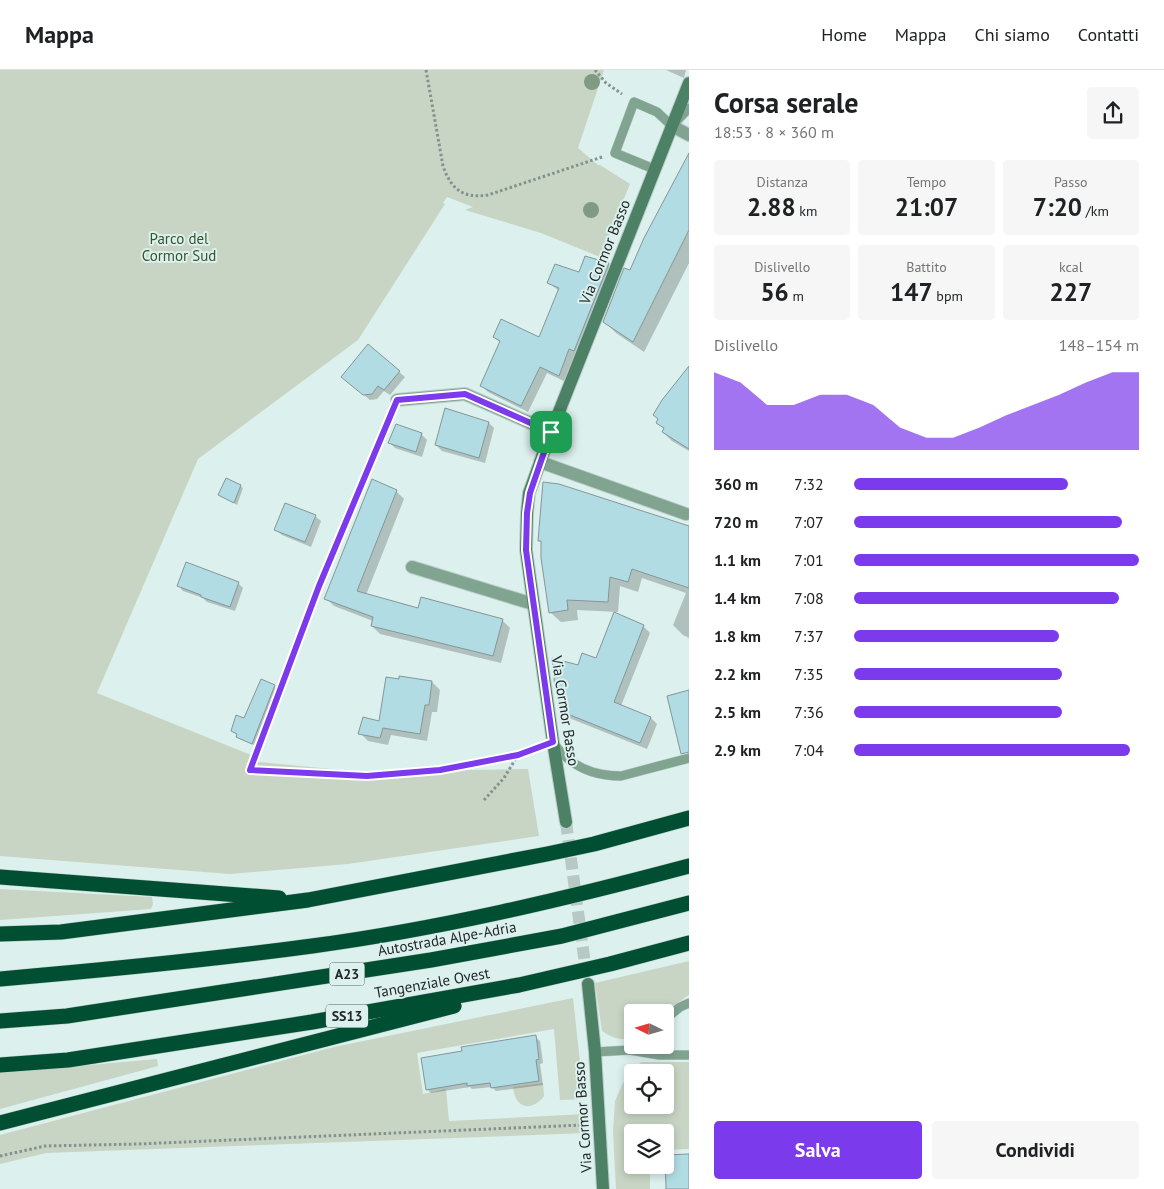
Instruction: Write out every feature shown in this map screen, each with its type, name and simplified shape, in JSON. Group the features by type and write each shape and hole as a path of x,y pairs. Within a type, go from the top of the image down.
{"highway":[{"path":"0,934 61,932 308,900 594,844 689,818"},
{"name":"Autostrada Alpe-Adria","path":"0,979 313,946 434,926 600,889 689,866"},
{"path":"0,877 308,900"},
{"name":"Autostrada Alpe-Adria","path":"0,1021 67,1016 431,960 562,936 689,903"},
{"name":"Tangenziale Ovest","path":"0,1065 68,1060 312,1022 519,985 689,943"},
{"path":"0,1123 452,1006 519,985"}],"street":[{"name":"Via Cormor Basso","path":"566,822 526,550 527,513 530,493 551,432 689,83"},
{"path":"672,126 689,135"},
{"path":"397,400 465,394 551,432"},
{"path":"540,462 686,514"},
{"path":"412,567 533,604"},
{"name":"Via Cormor Basso","path":"588,984 595,1052 603,1189"}],"lane":[{"path":"654,169 614,153 634,102 657,112 672,126 689,108"},
{"path":"553,742 565,757 580,768 611,776 621,776 689,758"},
{"path":"674,1012 689,1002"},
{"path":"595,1052 624,1049"},
{"path":"655,1054 689,1055"}],"path":[{"path":"426,70 443,166 448,180 457,190 468,196 488,196 595,160"},
{"path":"595,70 606,83"},
{"path":"397,400 319,586 250,770 367,776 440,770 518,755 553,742"},
{"path":"484,800 504,778 518,755"},
{"path":"0,1156 45,1146 600,1124"}],"green space":[{"name":"Parco del Cormor Sud","path":"0,70 604,70 578,148 598,165 630,184 600,257 541,233 465,210 473,207 447,197 443,203 445,204 358,340 198,459 97,693 256,757 248,757 259,762 363,772 528,769 539,836 348,864 230,874 0,856"},
{"path":"0,889 152,897 153,904 151,909 0,920"},
{"path":"689,961 689,995 674,1005 624,1004 624,1039 602,1031 595,983"},
{"path":"573,998 584,1099 560,1100 554,1029 417,1053 423,1094 446,1089 449,1121 586,1114 588,1133 46,1153 0,1164 0,1135 334,1047"},
{"path":"157,1059 158,1066 0,1109 0,1073"},
{"path":"641,1062 689,1062 689,1149 674,1150 674,1124 624,1124 624,1174 650,1174 650,1189 616,1189 613,1132 615,1101 624,1082 624,1114 674,1114 674,1064 639,1064"},
{"path":"543,1083 544,1096 539,1101 529,1106 520,1104 514,1094 513,1087"}],"building":[{"path":"689,153 689,230 633,342 603,322 624,268 630,270 644,238"},
{"path":"585,256 609,263 574,351 569,349 559,376 540,367 521,406 480,386 500,341 493,337 501,319 539,337 559,288 547,283 555,264 579,272"},
{"path":"368,344 400,371 384,390 378,386 372,394 363,395 341,377"},
{"path":"689,366 689,449 662,432 664,428 656,423 658,419 653,415 662,400"},
{"path":"445,408 489,422 479,458 435,445"},
{"path":"396,424 422,433 416,452 388,443"},
{"path":"226,478 241,485 234,503 218,495"},
{"path":"372,479 397,490 357,591 418,608 421,597 503,619 493,656 371,626 373,617 324,599"},
{"path":"543,482 559,484 689,526 689,588 632,569 628,582 610,577 608,602 567,600 568,610 549,613 541,558 541,541 538,541"},
{"path":"285,503 316,515 305,542 274,530"},
{"path":"186,562 239,582 230,607 177,586"},
{"path":"614,612 644,625 614,702 651,717 640,743 560,711 558,690 555,689 552,658 578,665 582,653 596,658"},
{"path":"399,676 432,681 429,705 425,705 420,734 383,728 380,738 358,734 363,717 379,721 386,677 399,679"},
{"path":"261,679 275,685 252,744 236,737 237,734 231,731 236,715 244,718"},
{"path":"689,690 689,752 681,754 667,696"},
{"path":"536,1035 539,1059 536,1060 539,1081 491,1088 490,1083 467,1086 467,1083 426,1090 421,1058 462,1051 461,1047"},
{"path":"689,1154 689,1189 666,1189 666,1174 674,1174 674,1155"}],"tunnel":[{"path":"566,822 587,979"}],"route":[{"path":"465,394 551,432 530,493 527,513 526,550 553,742 518,755 440,770 367,776 250,770 319,586 397,400 465,394"}]}
